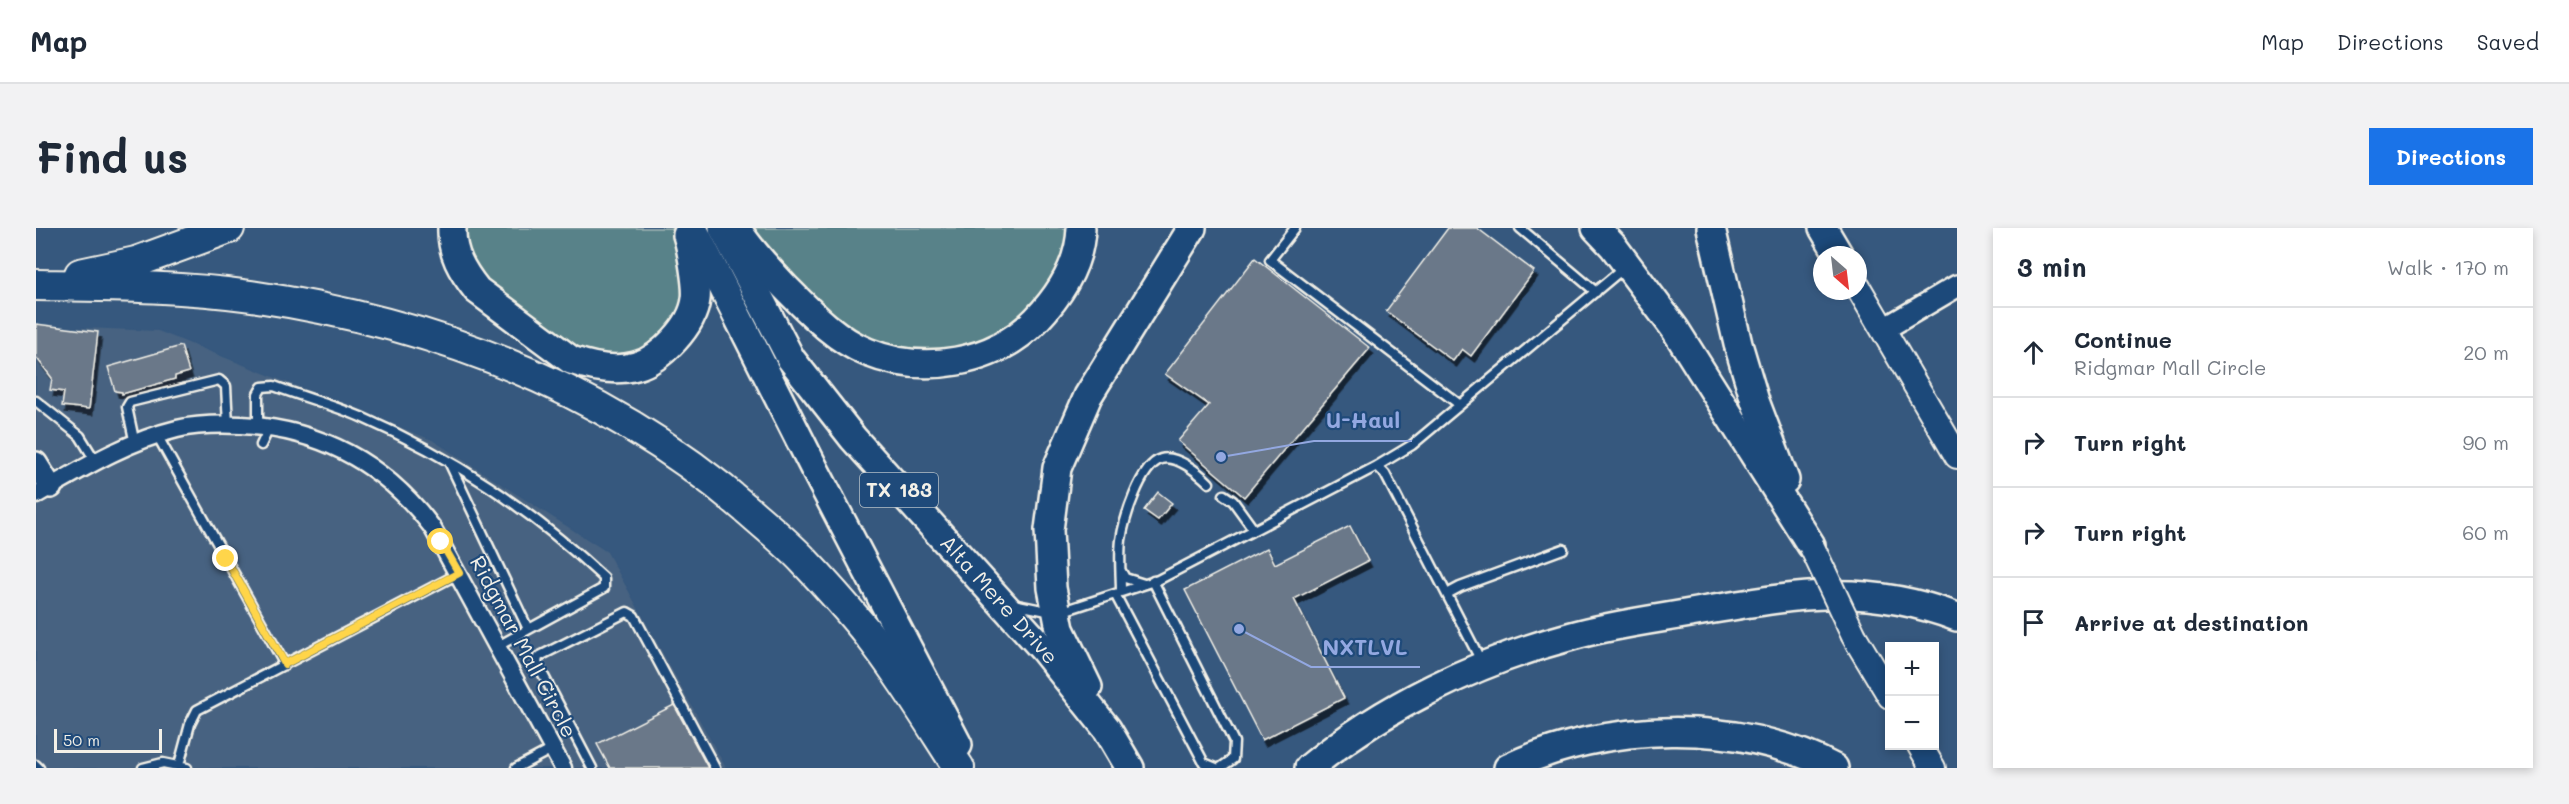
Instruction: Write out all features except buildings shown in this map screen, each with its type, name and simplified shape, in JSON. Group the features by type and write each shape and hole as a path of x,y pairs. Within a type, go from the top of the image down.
{"highway":[{"path":"36,284 136,262 229,228"},
{"path":"36,284 154,287 251,296 398,326 510,363 590,402 686,460 733,497 802,559 866,631 959,768"}],"main road":[{"path":"452,228 454,254 477,290 572,360 590,366 609,367 636,366 665,349 685,328 696,299 690,244 685,228"},
{"name":"TX 183","path":"693,228 807,456 971,768"},
{"name":"Alta Mere Drive","path":"723,228 791,359 853,438 1044,650 1107,729 1130,768"},
{"path":"737,228 752,252 819,321 867,352 909,364 950,362 972,358 1011,339 1029,327 1054,301 1071,269 1081,228"},
{"path":"1107,729 1060,629 1052,588 1049,530 1057,468 1088,396 1192,228"},
{"path":"1596,228 1628,265 1676,329 1811,545"},
{"path":"1711,228 1738,344 1755,401 1811,545 1854,636 1885,688"},
{"path":"1823,228 1834,246"},
{"path":"1828,228 1836,246"},
{"path":"1866,300 1957,456"},
{"path":"1309,768 1327,753 1412,699 1484,666 1571,636 1619,625 1800,596 1851,594 1883,597 1916,604 1957,617"},
{"path":"1508,768 1531,757 1592,741 1651,733 1692,731 1733,735 1779,746 1834,768"},
{"path":"1923,750 1934,768"}],"street":[{"path":"1884,329 1957,286"},
{"name":"Ridgmar Mall Circle","path":"43,491 135,444 157,435 202,424 264,426 329,443 387,480 426,519 459,573 563,768"},
{"path":"36,463 43,491"}],"lane":[{"path":"1295,228 1270,260 1460,405"},
{"path":"1520,228 1596,292"},
{"path":"999,601 1057,613 1149,583 1377,466 1412,445 1628,265"},
{"path":"135,444 126,407 130,402 219,380 226,386 228,424"},
{"path":"261,445 264,426 258,394 262,387 274,387 360,417 448,461 503,494 569,545 604,578 604,588 498,646"},
{"path":"36,401 80,436 96,462"},
{"path":"157,435 285,664"},
{"path":"1149,583 1234,742 1236,752 1233,759 1218,768 1204,763 1118,592 1121,540 1138,487 1148,468 1162,459 1183,464 1209,483"},
{"path":"448,461 528,629"},
{"path":"1377,466 1385,474 1484,666"},
{"path":"1224,495 1233,501 1254,530"},
{"path":"1447,594 1460,587 1563,549"},
{"path":"1121,571 1125,578 1149,583"},
{"path":"143,768 163,763 183,766 190,724 197,711 459,573"},
{"path":"592,768 537,663 538,657 627,612 634,616 715,768"},
{"path":"516,768 552,749"}],"shaded area":[{"path":"36,326 158,331 432,440 607,552 726,768 36,768"}],"green space":[{"path":"462,228 678,228 685,306 675,330 636,358 571,351 474,273"},
{"path":"748,228 1074,228 1048,297 1000,338 914,357 864,342 817,305"}],"place":[{"name":"U-Haul","path":"1221,457"},
{"name":"NXTLVL","path":"1239,629"}],"route":[{"path":"226,559 285,664 459,573 441,542"}]}
